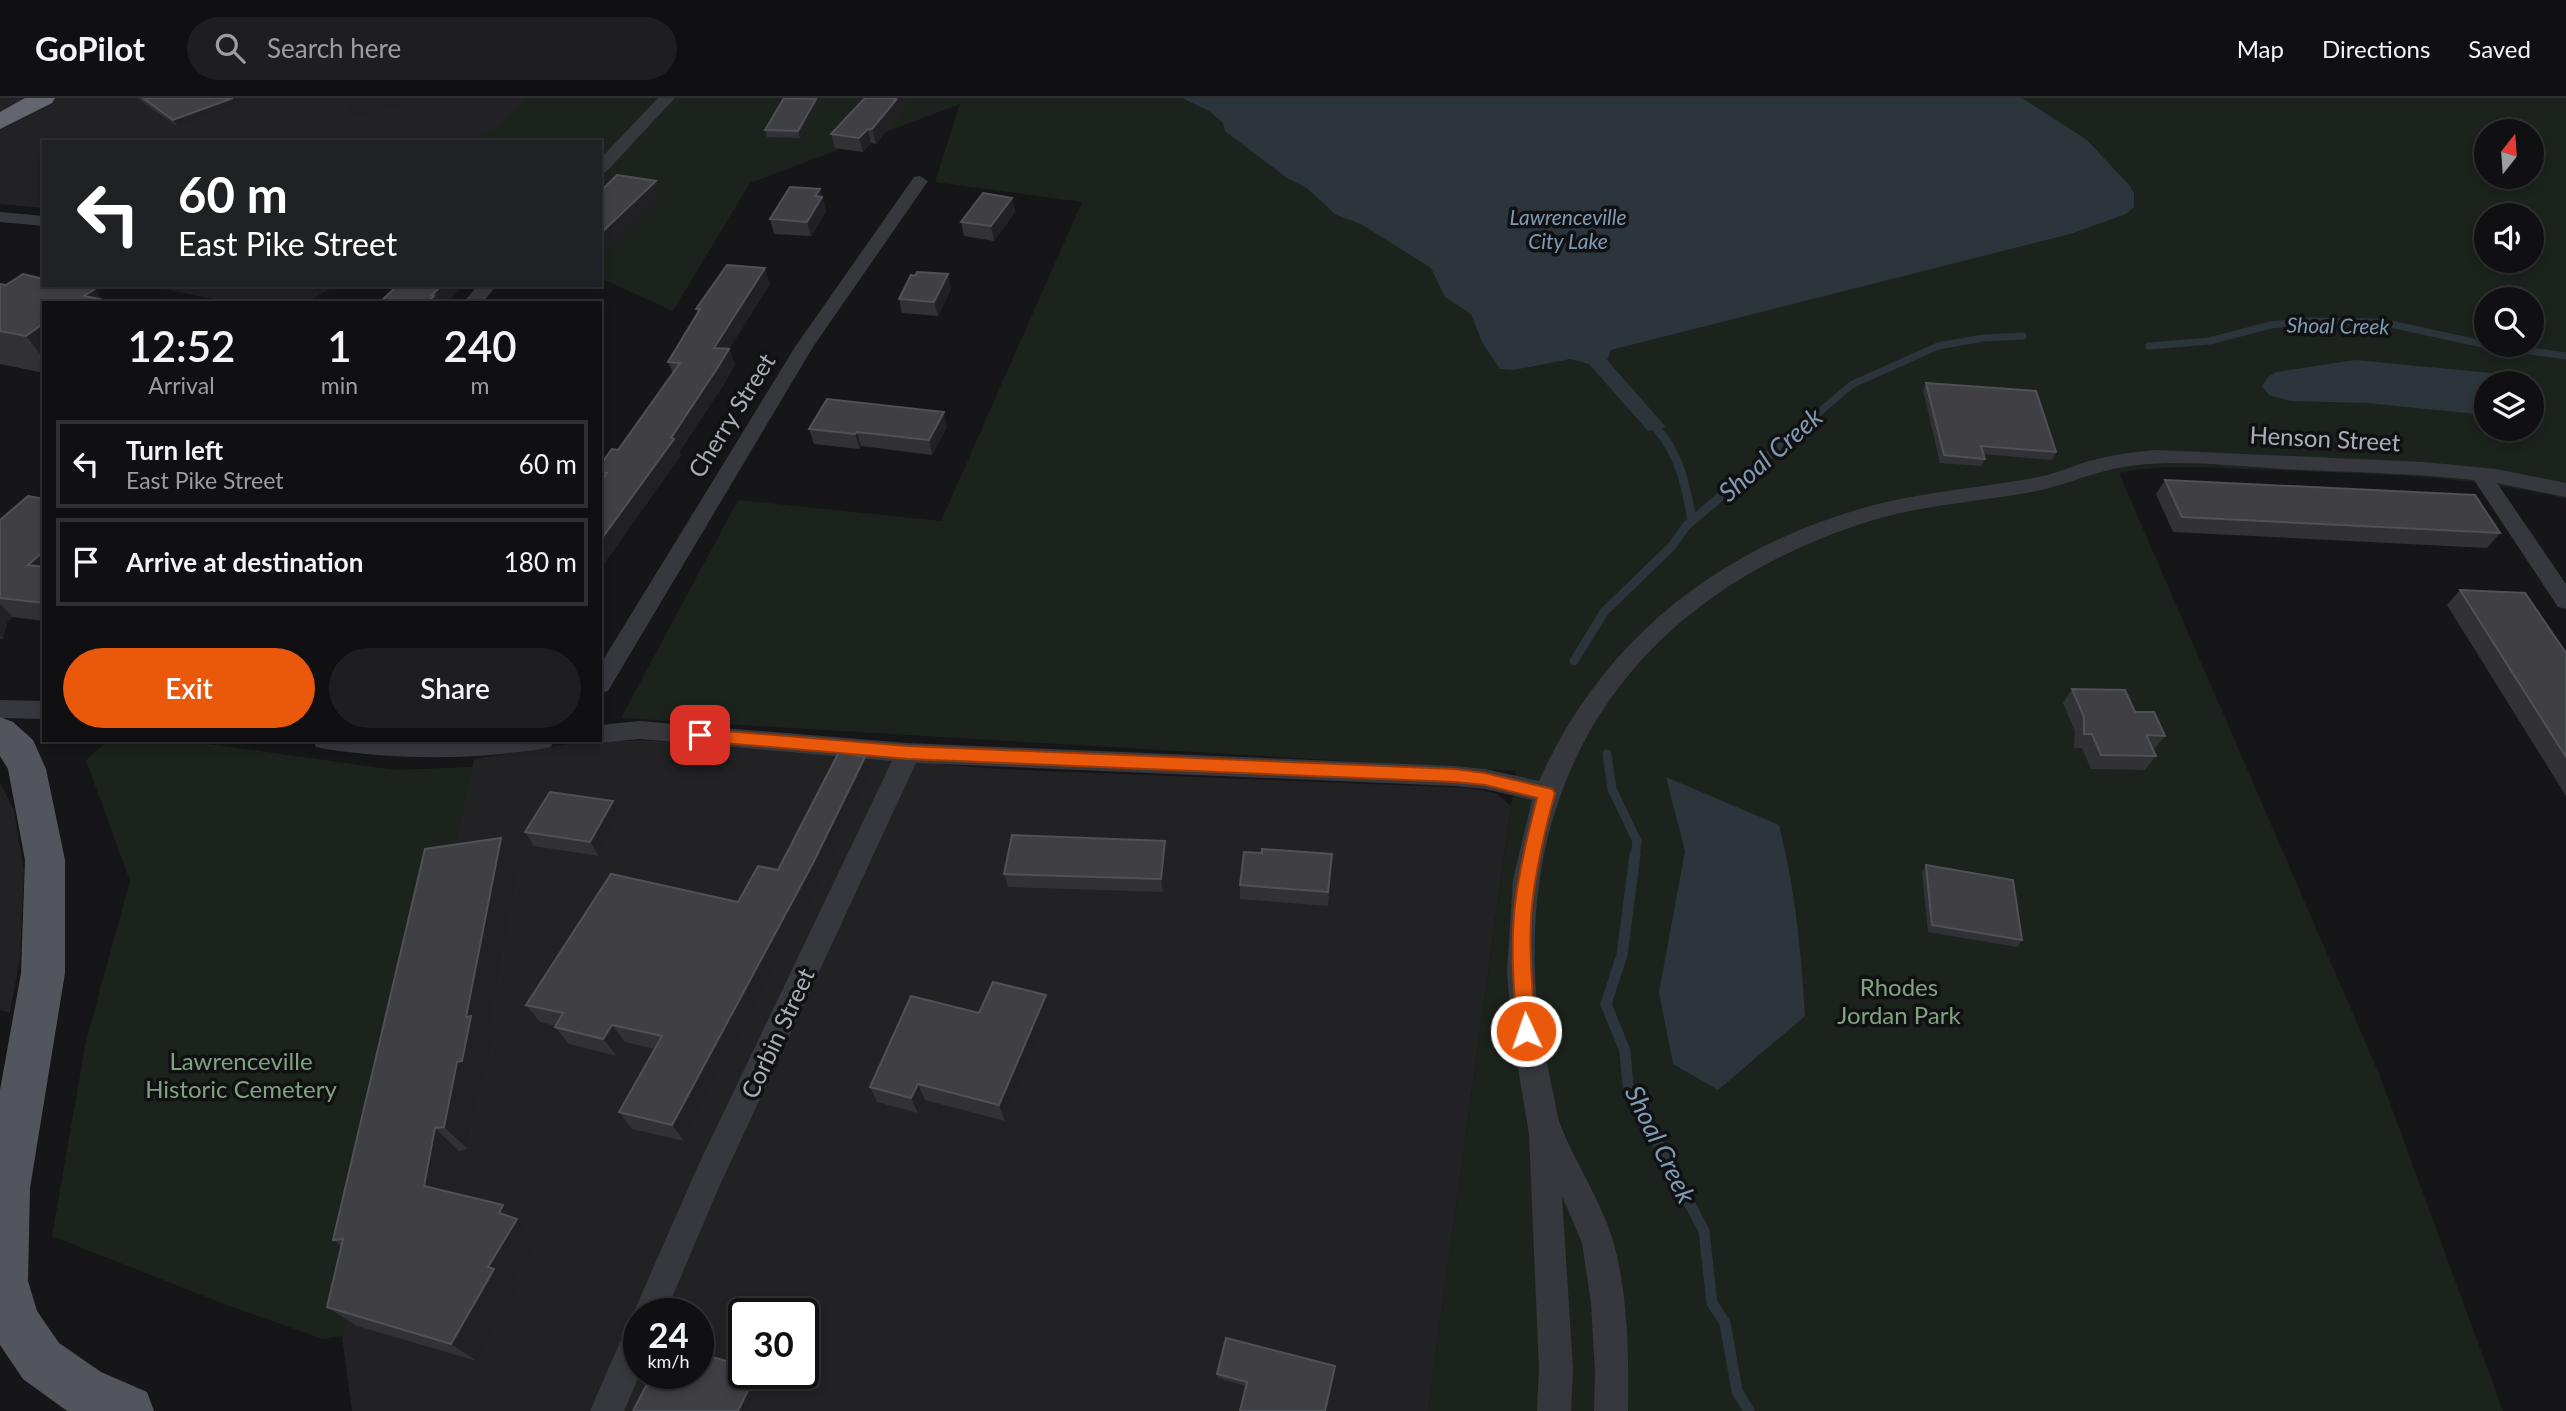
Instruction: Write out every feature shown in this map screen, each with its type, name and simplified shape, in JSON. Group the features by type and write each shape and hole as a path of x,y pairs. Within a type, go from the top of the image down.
{"highway":[{"path":"0,122 43,98"}],"main road":[{"path":"0,732 19,751 27,769 45,860 43,973 3,1192 4,1281 16,1324 41,1361 82,1391 128,1411"}],"street":[{"path":"602,167 667,98"},
{"name":"Cherry Street","path":"602,682 804,347 920,181"},
{"path":"0,217 42,222"},
{"path":"474,301 486,287"},
{"name":"Henson Street","path":"1546,793 1560,762 1599,694 1634,651 1670,615 1732,571 1805,534 1865,514 2041,484 2118,460 2186,458 2480,474 2566,490"},
{"path":"2480,474 2566,601"},
{"path":"0,709 42,710"},
{"path":"602,734 640,730 908,753 1455,776 1485,779 1546,793 1528,872 1522,959 1526,1031 1543,1115 1556,1370 1554,1411"},
{"path":"338,742 428,751 482,749 529,742"},
{"name":"Corbin Street","path":"656,1298 708,1178 908,753"},
{"path":"1543,1115 1598,1243 1607,1303 1612,1372 1611,1411"},
{"path":"607,1411 623,1374"}],"shaded area":[{"path":"0,98 614,98 561,140 42,140 42,208 0,204"},
{"path":"154,287 333,287 309,301 223,301"},
{"path":"643,740 999,769 1469,788 1496,793 1511,806 1428,1411 352,1411 342,1336 474,759 570,744"},
{"path":"0,783 14,810 24,872 20,958 10,1013 0,1010"}],"green space":[{"name":"Rhodes Jordan Park","path":"529,98 2566,98 2566,499 2457,480 2384,475 2196,467 2119,473 2380,1076 2503,1411 1428,1411 1516,771 621,718 738,500 941,521 1082,202 935,182 960,104 750,183 673,311 602,279 602,140 479,140"},
{"name":"Lawrenceville Historic Cemetery","path":"107,742 194,742 395,770 473,767 342,1336 323,1339 224,1304 52,1236 86,1041 130,881 86,760"}],"water":[{"name":"Lawrenceville City Lake","path":"1182,98 2022,98 2087,140 2130,186 2134,193 2134,207 2126,214 2070,234 1611,350 1607,360 1666,427 1648,431 1589,364 1570,359 1513,370 1500,369 1482,342 1471,314 1445,297 1431,268 1361,224 1336,215 1307,188 1287,178 1225,131 1223,123 1209,111"},
{"path":"2355,360 2474,371 2474,414 2367,403 2291,401 2269,395 2262,386 2268,377 2276,372"},
{"path":"1666,777 1779,825 1793,896 1805,1016 1718,1090 1673,1064 1659,992 1685,851"}],"building":[{"path":"143,98 233,98 173,120"},
{"path":"784,98 816,99 798,131 765,130"},
{"path":"865,98 896,100 872,129 868,129 859,138 831,134"},
{"path":"617,175 656,181 602,232 602,190"},
{"path":"790,187 820,189 815,196 822,197 807,222 770,219"},
{"path":"983,193 1012,198 991,226 961,222"},
{"path":"727,265 765,268 714,348 729,349 671,438 674,439 602,538 602,479 607,473 602,472 602,462 612,449 618,450 680,363 668,362 700,309 696,309"},
{"path":"917,272 948,274 934,302 899,299 911,275 915,276"},
{"path":"23,274 42,279 42,287 95,289 84,296 108,301 42,301 42,324 26,336 0,331 0,284 6,285"},
{"path":"396,287 440,287 428,301 381,301"},
{"path":"1926,383 2036,391 2056,452 1981,446 1985,459 1944,455"},
{"path":"827,399 944,412 929,440 809,429"},
{"path":"2165,480 2475,495 2500,533 2182,517"},
{"path":"28,496 42,499 42,553 28,565 42,567 42,603 0,598 0,520"},
{"path":"2460,590 2525,593 2566,653 2566,757"},
{"path":"2072,689 2125,690 2135,712 2154,712 2165,736 2146,735 2156,756 2101,755 2092,734 2084,734 2084,717"},
{"path":"839,752 865,757 813,863 672,1125 619,1112 662,1036 612,1025 603,1039 555,1027 563,1013 526,1005 611,874 738,902 758,866 778,870"},
{"path":"550,792 613,801 590,842 525,832"},
{"path":"1012,835 1165,841 1161,879 1004,874"},
{"path":"501,838 466,1017 471,1016 462,1061 457,1062 444,1127 435,1128 424,1186 503,1205 499,1213 517,1219 488,1267 494,1269 451,1344 327,1307 343,1239 333,1240 425,849"},
{"path":"1262,849 1332,854 1328,892 1240,885 1244,852 1262,853"},
{"path":"1926,865 2013,880 2022,940 1932,925"},
{"path":"993,982 1046,995 999,1105 918,1084 911,1098 870,1087 911,996 979,1013"},
{"path":"1226,1338 1335,1366 1325,1411 1240,1411 1247,1382 1217,1374"},
{"path":"714,1358 728,1361 728,1389 749,1389 738,1411 633,1411 644,1389 714,1389"}],"waterway":[{"name":"Shoal Creek","path":"2149,346 2209,341 2271,325 2310,321 2381,322 2474,342"},
{"name":"Shoal Creek","path":"1800,429 1851,385 1938,346 1983,338 2023,336"},
{"name":"Shoal Creek","path":"2544,353 2566,356"},
{"name":"Shoal Creek","path":"1574,661 1604,612 1672,546 1686,526 1802,427"},
{"path":"1657,429 1677,461 1692,520"},
{"name":"Shoal Creek","path":"1607,754 1612,789 1637,841 1635,857"},
{"name":"Shoal Creek","path":"1635,855 1622,955 1606,1004 1625,1051 1628,1086 1704,1231 1712,1303 1725,1323 1737,1391 1749,1411"}],"route":[{"path":"700,735 908,753 1455,776 1485,779 1546,793 1534,841 1524,906 1522,959 1526,1031"}]}
